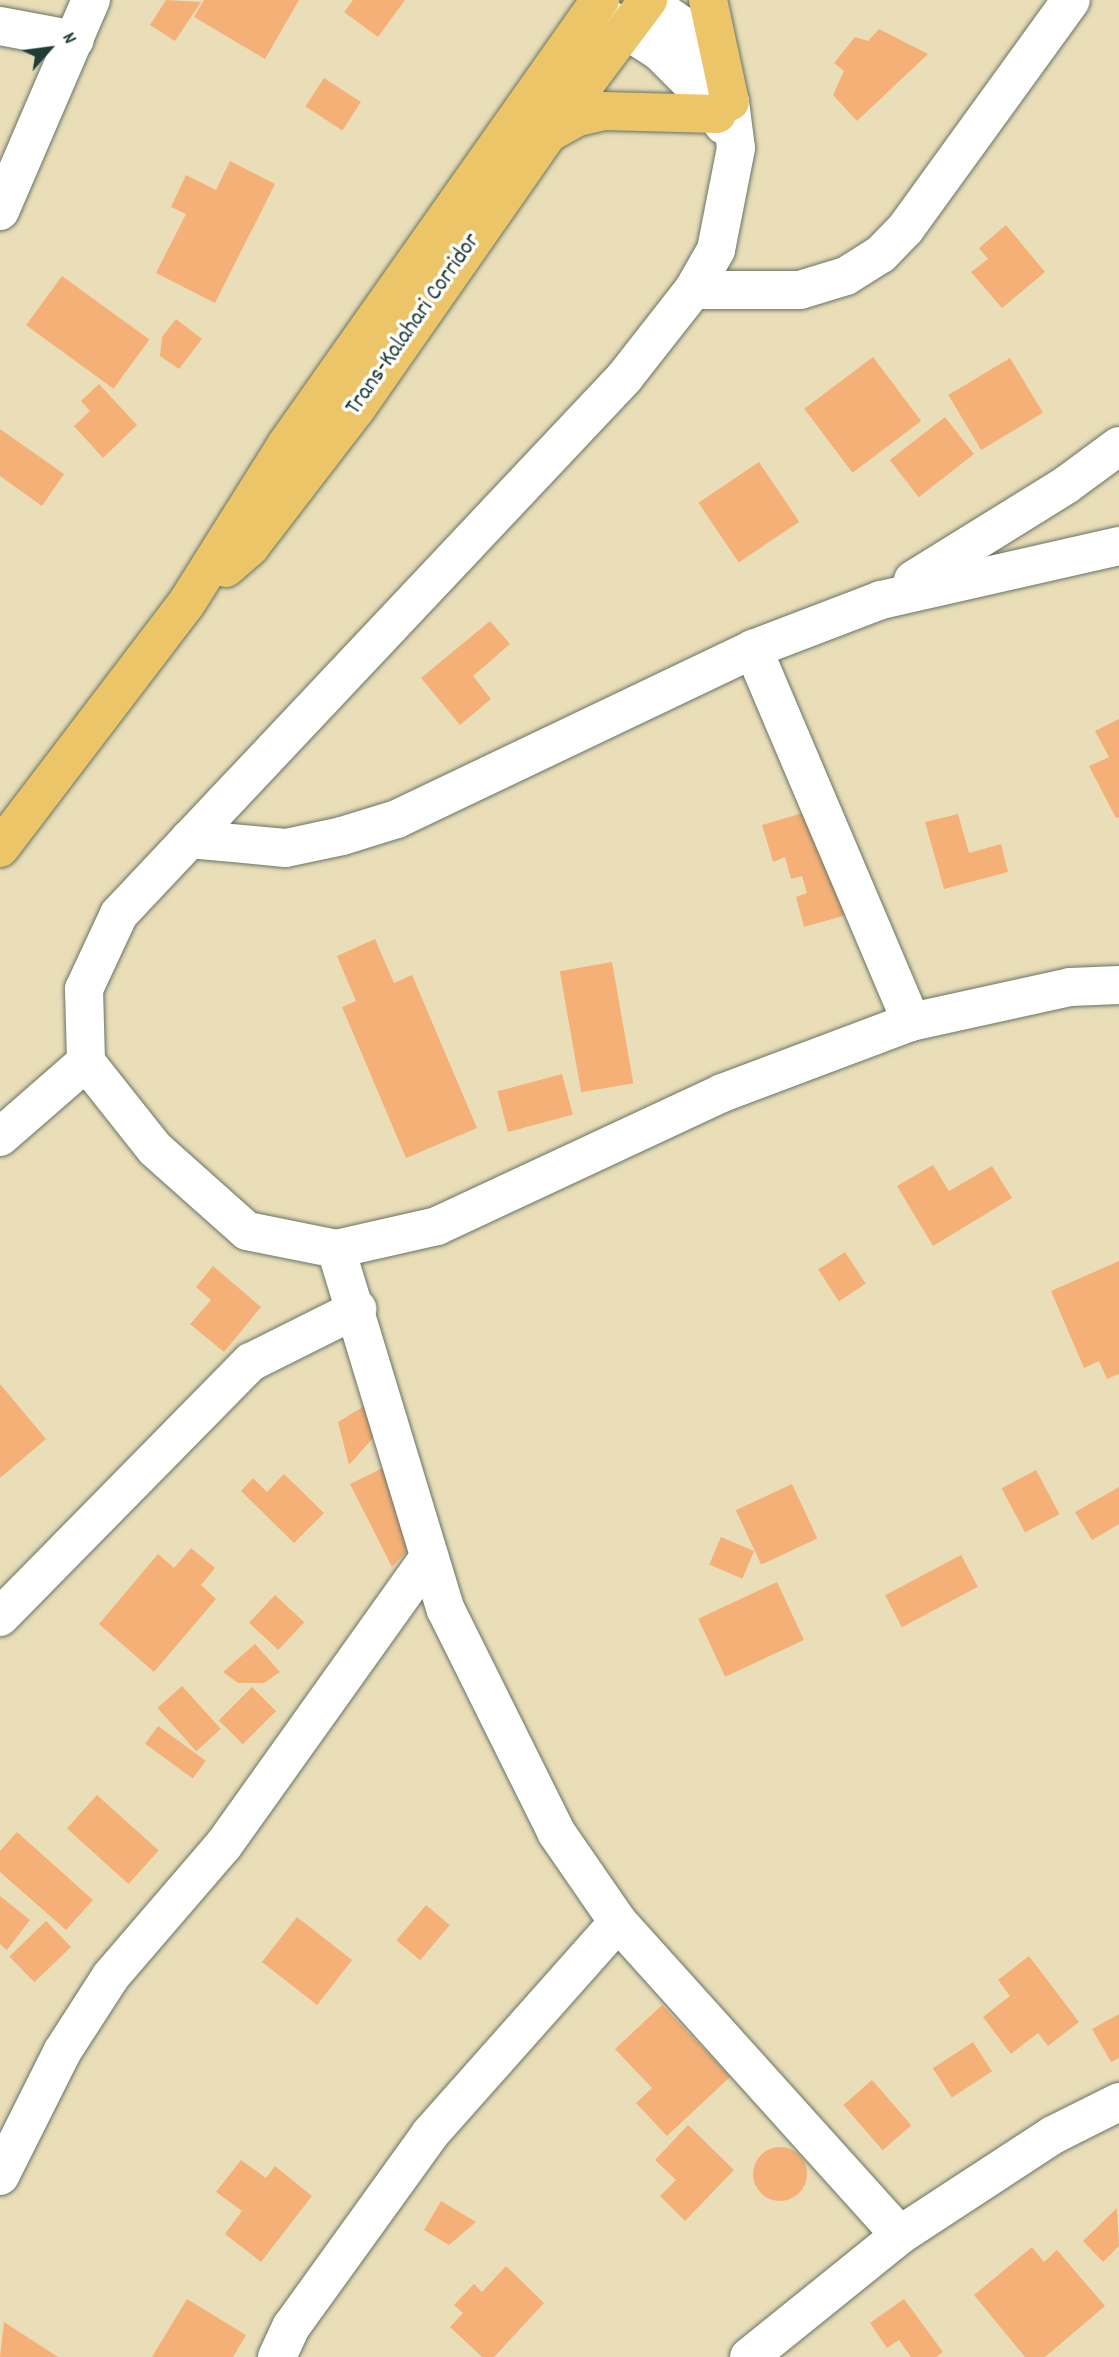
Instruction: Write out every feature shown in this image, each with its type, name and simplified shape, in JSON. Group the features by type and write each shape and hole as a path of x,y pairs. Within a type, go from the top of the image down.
{"highway":[{"path":"547,135 578,117 604,111 723,108 708,0"},
{"name":"Trans-Kalahari Corridor","path":"0,848 186,604 286,445 597,5"},
{"name":"Trans-Kalahari Corridor","path":"186,604 250,547 356,409 547,135 641,8"}],"street":[{"path":"0,211 91,0"},
{"path":"693,290 800,290 846,276 881,254 906,228 1071,0"},
{"path":"597,5 641,8 660,52 723,108 736,148 716,250 693,290 624,378 120,914 84,989 86,1062 155,1149 247,1231 336,1249 437,1226 722,1093 911,1022 1070,988 1119,985"},
{"path":"0,26 75,40"},
{"path":"881,600 1066,485 1119,446"},
{"path":"189,839 286,848 397,819 753,649 881,600 1119,545"},
{"path":"753,649 911,1022"},
{"path":"0,1137 86,1062"},
{"path":"336,1249 357,1309 429,1557 470,1666 556,1832 618,1922 901,2235"},
{"path":"0,1617 251,1362 357,1309"},
{"path":"2,2162 62,2052 111,1976 223,1846 429,1557"},
{"path":"277,2357 291,2328 430,2134 618,1922"},
{"path":"749,2357 901,2235 1053,2135 1119,2102"}],"building":[{"path":"166,0 201,2 175,41 150,25"},
{"path":"204,0 299,0 265,59 194,17"},
{"path":"353,0 405,0 378,37 344,12"},
{"path":"879,29 928,54 857,121 833,95 844,71 834,63 855,37 868,41"},
{"path":"324,78 361,102 342,130 305,107"},
{"path":"230,161 275,184 215,303 156,273 186,214 171,207 186,175 216,190"},
{"path":"1006,225 1045,272 1002,308 971,272 988,259 979,248"},
{"path":"62,276 149,339 114,389 26,325"},
{"path":"176,319 202,339 179,369 160,356 162,337"},
{"path":"873,357 921,421 852,473 804,409"},
{"path":"1010,358 1043,413 981,450 948,395"},
{"path":"99,384 137,425 103,458 74,426 90,411 81,401"},
{"path":"945,417 974,454 919,497 890,460"},
{"path":"0,429 64,474 42,506 0,476"},
{"path":"759,462 799,522 739,563 698,503"},
{"path":"490,621 510,644 473,676 491,699 460,725 421,678"},
{"path":"1119,719 1119,817 1116,818 1089,766 1109,757 1095,731"},
{"path":"816,809 846,915 804,927 796,897 807,893 802,876 791,879 785,857 773,862 762,825"},
{"path":"958,814 969,853 1001,844 1008,872 944,889 925,822"},
{"path":"375,939 394,983 412,975 477,1128 406,1158 342,1007 356,1001 337,956"},
{"path":"612,962 633,1083 581,1092 560,971"},
{"path":"562,1074 573,1115 508,1132 497,1091"},
{"path":"933,1165 949,1191 992,1166 1012,1198 933,1246 897,1186"},
{"path":"845,1252 866,1284 839,1301 818,1269"},
{"path":"1119,1261 1119,1374 1107,1379 1099,1361 1084,1368 1051,1291"},
{"path":"213,1266 261,1307 224,1352 190,1324 211,1300 196,1287"},
{"path":"0,1384 46,1439 0,1478"},
{"path":"366,1405 381,1429 349,1465 338,1422"},
{"path":"387,1466 421,1536 392,1567 350,1484"},
{"path":"1036,1470 1059,1514 1025,1532 1002,1488"},
{"path":"284,1474 324,1513 294,1543 241,1491 253,1478 267,1492"},
{"path":"792,1484 817,1538 761,1565 736,1510"},
{"path":"1119,1487 1119,1524 1092,1540 1075,1512"},
{"path":"721,1537 754,1551 742,1579 709,1565"},
{"path":"191,1548 215,1568 201,1585 216,1599 154,1672 99,1624 158,1554 174,1568"},
{"path":"961,1555 978,1587 902,1627 885,1595"},
{"path":"777,1582 804,1640 725,1677 698,1619"},
{"path":"275,1595 304,1622 278,1650 249,1623"},
{"path":"255,1644 280,1672 264,1683 238,1683 223,1672"},
{"path":"182,1686 221,1729 196,1751 157,1708"},
{"path":"252,1687 276,1711 243,1744 219,1720"},
{"path":"158,1726 206,1761 193,1778 145,1744"},
{"path":"97,1795 159,1851 129,1884 67,1828"},
{"path":"17,1832 93,1900 66,1930 0,1872 0,1851"},
{"path":"0,1896 30,1920 7,1950 0,1944"},
{"path":"426,1905 450,1925 420,1960 396,1940"},
{"path":"297,1917 352,1960 317,2005 262,1962"},
{"path":"46,1921 71,1947 34,1982 9,1956"},
{"path":"1029,1956 1079,2022 1048,2046 1038,2033 1011,2054 983,2017 1010,1996 998,1980"},
{"path":"662,2005 730,2077 667,2136 636,2103 652,2088 615,2049"},
{"path":"1119,2014 1119,2058 1111,2062 1092,2029"},
{"path":"973,2042 992,2071 952,2097 933,2068"},
{"path":"872,2080 911,2125 883,2150 843,2105"},
{"path":"688,2125 734,2170 685,2221 660,2196 676,2180 655,2160"},
{"path":"780,2147 799,2155 807,2174 799,2193 780,2201 761,2193 753,2174 761,2155"},
{"path":"241,2160 266,2178 275,2166 312,2196 261,2262 225,2234 242,2211 216,2192"},
{"path":"441,2201 476,2222 449,2245 424,2230"},
{"path":"1117,2208 1119,2246 1103,2262 1083,2241"},
{"path":"1032,2247 1044,2262 1057,2250 1105,2306 1045,2357 1025,2357 974,2295"},
{"path":"506,2266 544,2303 494,2357 482,2357 450,2327 463,2313 454,2305 474,2284 482,2292"},
{"path":"187,2299 246,2335 233,2357 152,2357"},
{"path":"904,2299 943,2352 936,2357 911,2357 899,2340 887,2348 870,2323"},
{"path":"4,2322 58,2357 0,2357"}]}
